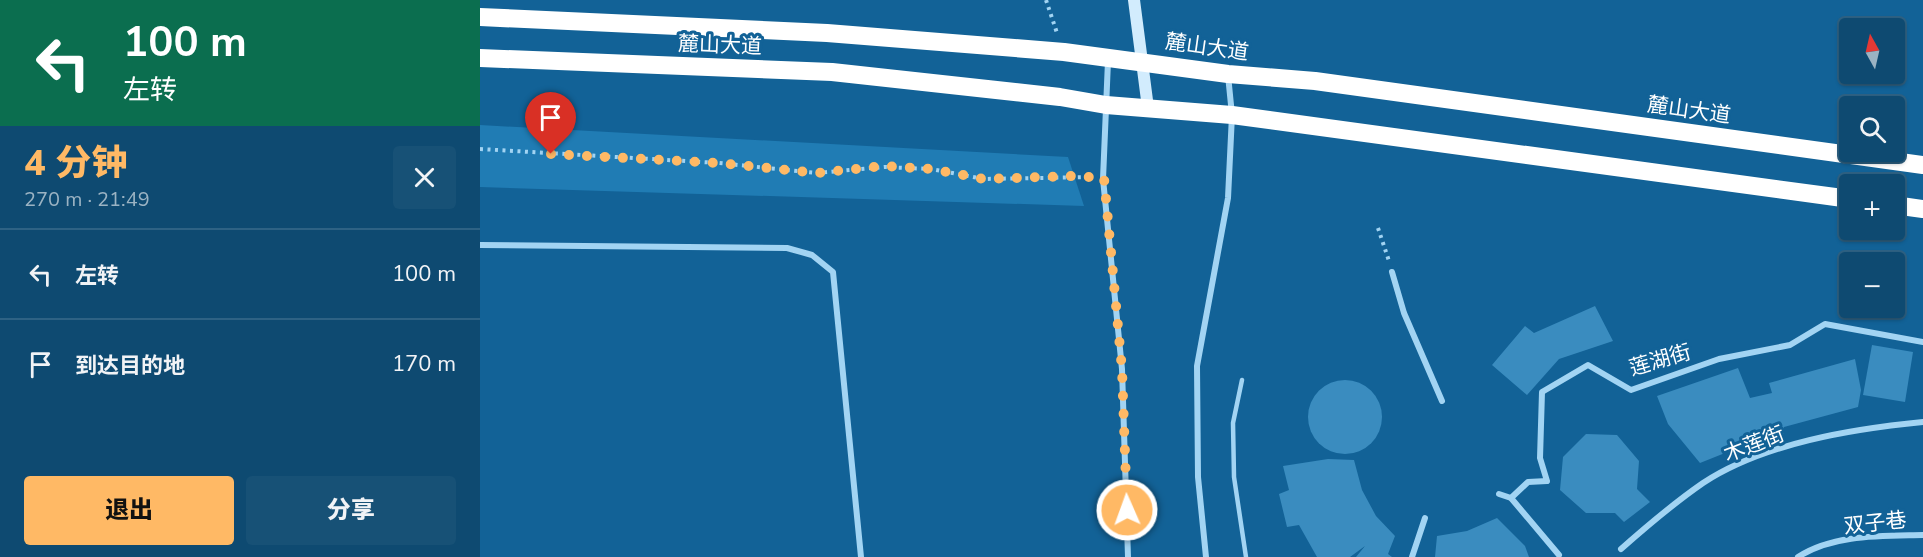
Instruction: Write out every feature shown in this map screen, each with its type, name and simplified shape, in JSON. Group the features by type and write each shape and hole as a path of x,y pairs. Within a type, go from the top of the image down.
{"highway":[{"name":"麓山大道","path":"480,18 827,33 1064,52 1228,74 1315,81 1923,165"},
{"name":"麓山大道","path":"480,58 832,72 1060,97 1106,105 1232,115 1839,198"},
{"path":"1905,207 1923,209"}],"street":[{"path":"1134,0 1148,108"},
{"path":"1108,58 1104,178 1122,369 1128,557"},
{"path":"1206,557 1198,477 1197,366 1228,198 1232,115 1228,74"},
{"path":"480,245 787,248 812,255 833,272 861,557"},
{"path":"1392,272 1404,313 1442,401"},
{"name":"莲湖街","path":"1511,498 1528,482 1547,481 1540,458 1542,392 1588,365 1631,390 1719,359 1790,345 1825,324 1923,342"},
{"name":"木莲街","path":"1621,549 1660,514 1705,482 1753,458 1812,440 1869,428 1923,422"},
{"path":"1499,494 1511,498 1558,555"},
{"path":"1412,557 1425,518"},
{"name":"双子巷","path":"1798,557 1807,551 1861,537 1923,535"}],"lane":[{"path":"1242,380 1233,423 1234,477 1246,557"}],"path":[{"path":"1046,0 1064,52"},
{"path":"480,148 719,163 817,173 884,166 931,169 984,179 1074,176 1104,178"},
{"path":"1378,228 1392,272"}],"shaded area":[{"path":"480,125 1068,157 1084,206 480,187"}],"building":[{"path":"1595,306 1613,341 1559,359 1527,395 1492,365 1525,326 1534,333"},
{"path":"1872,345 1913,352 1905,402 1863,395"},
{"path":"1855,359 1861,390 1858,407 1784,427 1784,436 1751,448 1745,445 1700,463 1668,424 1657,396 1738,368 1750,398 1772,393 1769,383"},
{"path":"1338,380 1352,380 1366,386 1376,396 1382,410 1382,424 1376,438 1366,448 1352,454 1338,454 1324,448 1314,438 1308,424 1308,410 1314,396 1324,386"},
{"path":"1586,434 1617,435 1639,461 1637,489 1650,502 1624,522 1615,513 1586,513 1560,490 1563,457"},
{"path":"1328,459 1354,460 1362,490 1376,516 1395,536 1388,554 1392,557 1356,557 1365,546 1350,557 1317,557 1299,525 1287,527 1279,494 1289,490 1283,466"},
{"path":"1497,518 1525,546 1529,557 1435,557 1437,536 1467,531"}],"route":[{"path":"551,154 719,163 817,173 884,166 931,169 984,179 1074,176 1104,178 1122,369 1127,510"}]}
